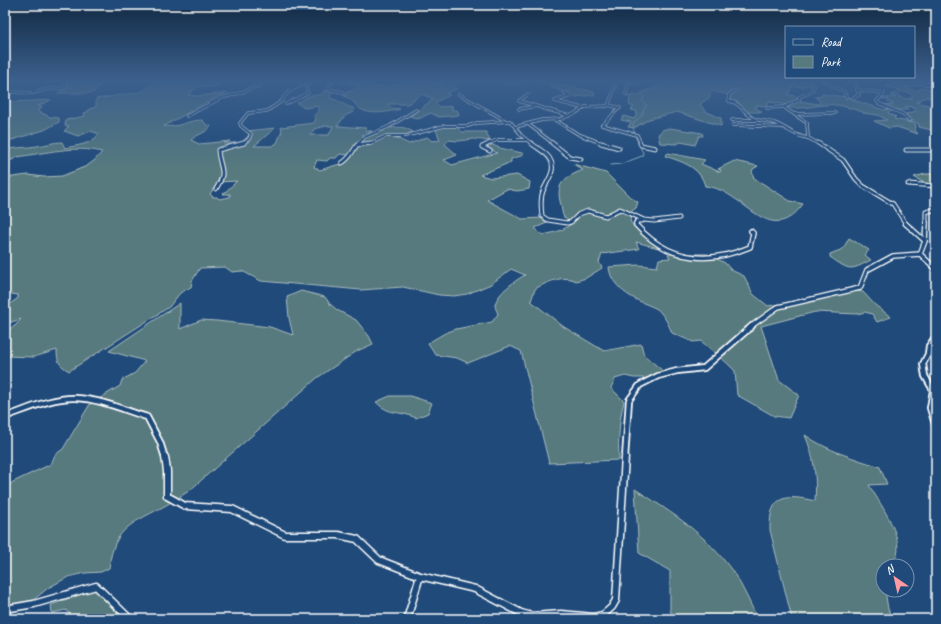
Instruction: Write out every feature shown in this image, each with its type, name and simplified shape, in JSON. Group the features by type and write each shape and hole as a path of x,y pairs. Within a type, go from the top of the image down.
{"street":[{"path":"187,116 200,109"},
{"path":"216,189 222,180 223,170 218,150 224,147 236,146 245,142 251,134 240,123 248,113 267,111 270,109"},
{"path":"486,109 511,122 528,140 549,157 552,163 551,178 545,184 541,208 544,219 564,225 585,212 592,212 604,216 621,209 635,217 647,221"},
{"path":"548,109 570,116"},
{"path":"515,127 542,120 555,120 570,116 580,109"},
{"path":"618,109 614,112 610,120 602,126 637,136 640,145 655,148"},
{"path":"743,109 758,120"},
{"path":"786,109 807,123 808,138"},
{"path":"892,109 903,114 910,121"},
{"path":"342,163 352,156 353,150 369,134 389,126 416,110"},
{"path":"793,114 835,114"},
{"path":"555,120 590,140 619,148"},
{"path":"732,120 758,120 773,122 799,136 808,138 825,147 843,160 856,179 863,186 893,204 907,226 925,241"},
{"path":"357,145 369,144 386,136 406,136 444,126 468,126 478,123 507,121"},
{"path":"528,124 570,157 581,159"},
{"path":"733,125 783,127"},
{"path":"490,151 482,147 495,140 528,140"},
{"path":"906,150 936,150"},
{"path":"908,184 936,186"},
{"path":"920,254 925,241 926,212 936,209"},
{"path":"679,218 638,221 636,223 648,237 676,254 692,256 724,255 741,251 750,247 753,233 751,231"},
{"path":"5,417 50,402 76,398 90,400 147,418 160,441 167,468 167,496 185,506 232,509 285,535 338,535 357,540 379,560 420,576 475,589 522,613 532,616 545,618 561,614 594,617 603,615 612,607 616,600 629,400 640,385 677,371 704,368 756,322 778,307 860,288 867,270 893,256 920,254 936,269"},
{"path":"936,336 929,346 928,354 923,364 925,376 933,390 930,408 936,427"},
{"path":"407,619 420,576"},
{"path":"5,608 34,604 96,586 130,619"}],"green space":[{"path":"5,109 40,109 38,111 50,117 59,118 59,122 44,130 5,142"},
{"path":"89,109 194,109 164,126 175,126 202,120 207,125 211,126 191,140 199,144 230,141 224,143 241,143 249,135 247,131 275,128 254,146 272,146 277,143 282,131 281,127 314,123 316,119 314,116 319,109 353,109 354,112 346,115 337,126 366,128 366,131 372,131 362,135 364,137 370,133 384,131 387,128 398,127 409,130 413,132 396,138 409,144 427,137 432,141 440,140 435,127 455,125 462,132 486,132 490,141 474,139 458,141 448,140 445,144 457,155 444,160 452,165 497,153 486,146 490,144 522,153 524,155 511,159 511,162 480,175 491,178 517,175 530,182 529,189 517,191 507,189 487,200 522,219 541,218 547,223 535,228 542,235 561,230 571,224 564,218 559,192 562,183 566,179 583,170 573,164 606,173 630,197 638,202 636,208 629,213 631,216 630,221 633,226 662,249 636,242 639,249 602,254 599,262 602,268 586,278 576,281 566,278 544,284 535,289 531,301 564,327 604,351 641,344 644,355 664,372 647,378 625,376 615,379 611,388 624,401 619,430 619,460 549,463 521,351 510,346 468,363 457,358 436,355 428,343 445,333 456,329 492,322 498,314 495,305 496,300 512,284 525,275 511,269 491,284 467,294 454,296 439,295 403,287 361,290 261,281 242,271 232,272 225,267 200,268 192,281 191,287 180,293 169,307 69,371 59,363 57,358 57,350 34,357 5,356 5,331 15,326 21,319 5,324 5,308 18,298 18,295 5,293 5,178 28,175 44,177 62,176 87,166 102,152 81,149 60,150 17,157 12,160 5,161 5,150 33,147 56,142 62,142 65,148 88,142 96,138 99,134 91,131 78,136 64,131 69,126 65,126 66,120 85,116 84,113 89,111","holes":["333,126 329,135 310,135 314,129","340,154 349,156 343,163 320,170 314,167 317,160 327,161 330,158 336,158","237,181 223,194 230,194 230,197 219,199 210,194 218,182"]},
{"path":"361,109 399,109 381,112 366,112"},
{"path":"420,109 451,109 458,111 459,115 439,117 431,113 418,119 410,116"},
{"path":"704,109 721,118 721,126 677,112 649,119 634,128 628,127 631,122 621,120 624,116 634,119 637,114 636,111 631,110"},
{"path":"744,109 758,109 762,112 746,112"},
{"path":"853,109 891,109 894,111 890,111 888,113 896,117 894,117 894,119 914,123 916,125 915,130 918,134 897,127 889,128 874,121 887,120 878,115"},
{"path":"893,109 907,109 907,110"},
{"path":"916,109 936,109 936,131 919,127 919,124 907,118 906,114 916,111"},
{"path":"670,128 702,133 703,136 699,136 695,145 681,142 676,144 660,143 658,135 660,132"},
{"path":"668,153 705,160 701,164 720,172 721,170 718,169 734,161 758,166 753,169 752,172 754,178 790,201 803,204 791,217 779,221 767,220 732,197 719,190 705,186 703,180 695,170 684,163 665,156"},
{"path":"925,174 936,174 936,184 924,183 914,177"},
{"path":"849,238 869,250 865,255 871,260 854,268 850,268 842,265 830,257 830,254 843,249"},
{"path":"668,254 707,254 725,263 731,270 744,276 753,294 768,306 856,291 863,292 875,305 891,317 877,322 872,314 865,312 857,314 815,312 761,326 779,380 799,395 789,418 774,416 737,395 735,371 727,363 701,341 693,342 672,333 660,311 624,292 612,278 610,273 609,267 639,265 657,267 659,259 670,258"},
{"path":"301,291 325,297 337,310 356,320 369,336 373,344 357,351 317,378 189,491 128,527 121,534 116,543 109,568 101,572 85,573 68,577 48,588 31,602 5,606 5,488 13,482 51,464 55,455 63,449 90,404 120,386 122,380 135,373 145,361 109,351 180,303 180,329 201,320 270,327 293,335 289,318 287,297"},
{"path":"390,396 410,396 432,403 428,413 416,418 390,411 376,402"},
{"path":"805,435 832,450 880,467 887,484 869,485 889,519 897,538 898,547 895,558 875,558 875,598 886,598 888,609 892,619 792,619 770,530 770,518 772,510 781,500 795,498 815,501 816,484 811,451"},
{"path":"635,489 676,516 712,547 737,577 758,619 674,619 670,610 670,571 639,553"},
{"path":"94,589 123,619 73,619 66,610 52,613 51,605"}],"waterway":[{"path":"635,134 633,124 640,117 644,109"},
{"path":"611,165 621,164 642,156 643,153 635,136"}]}
